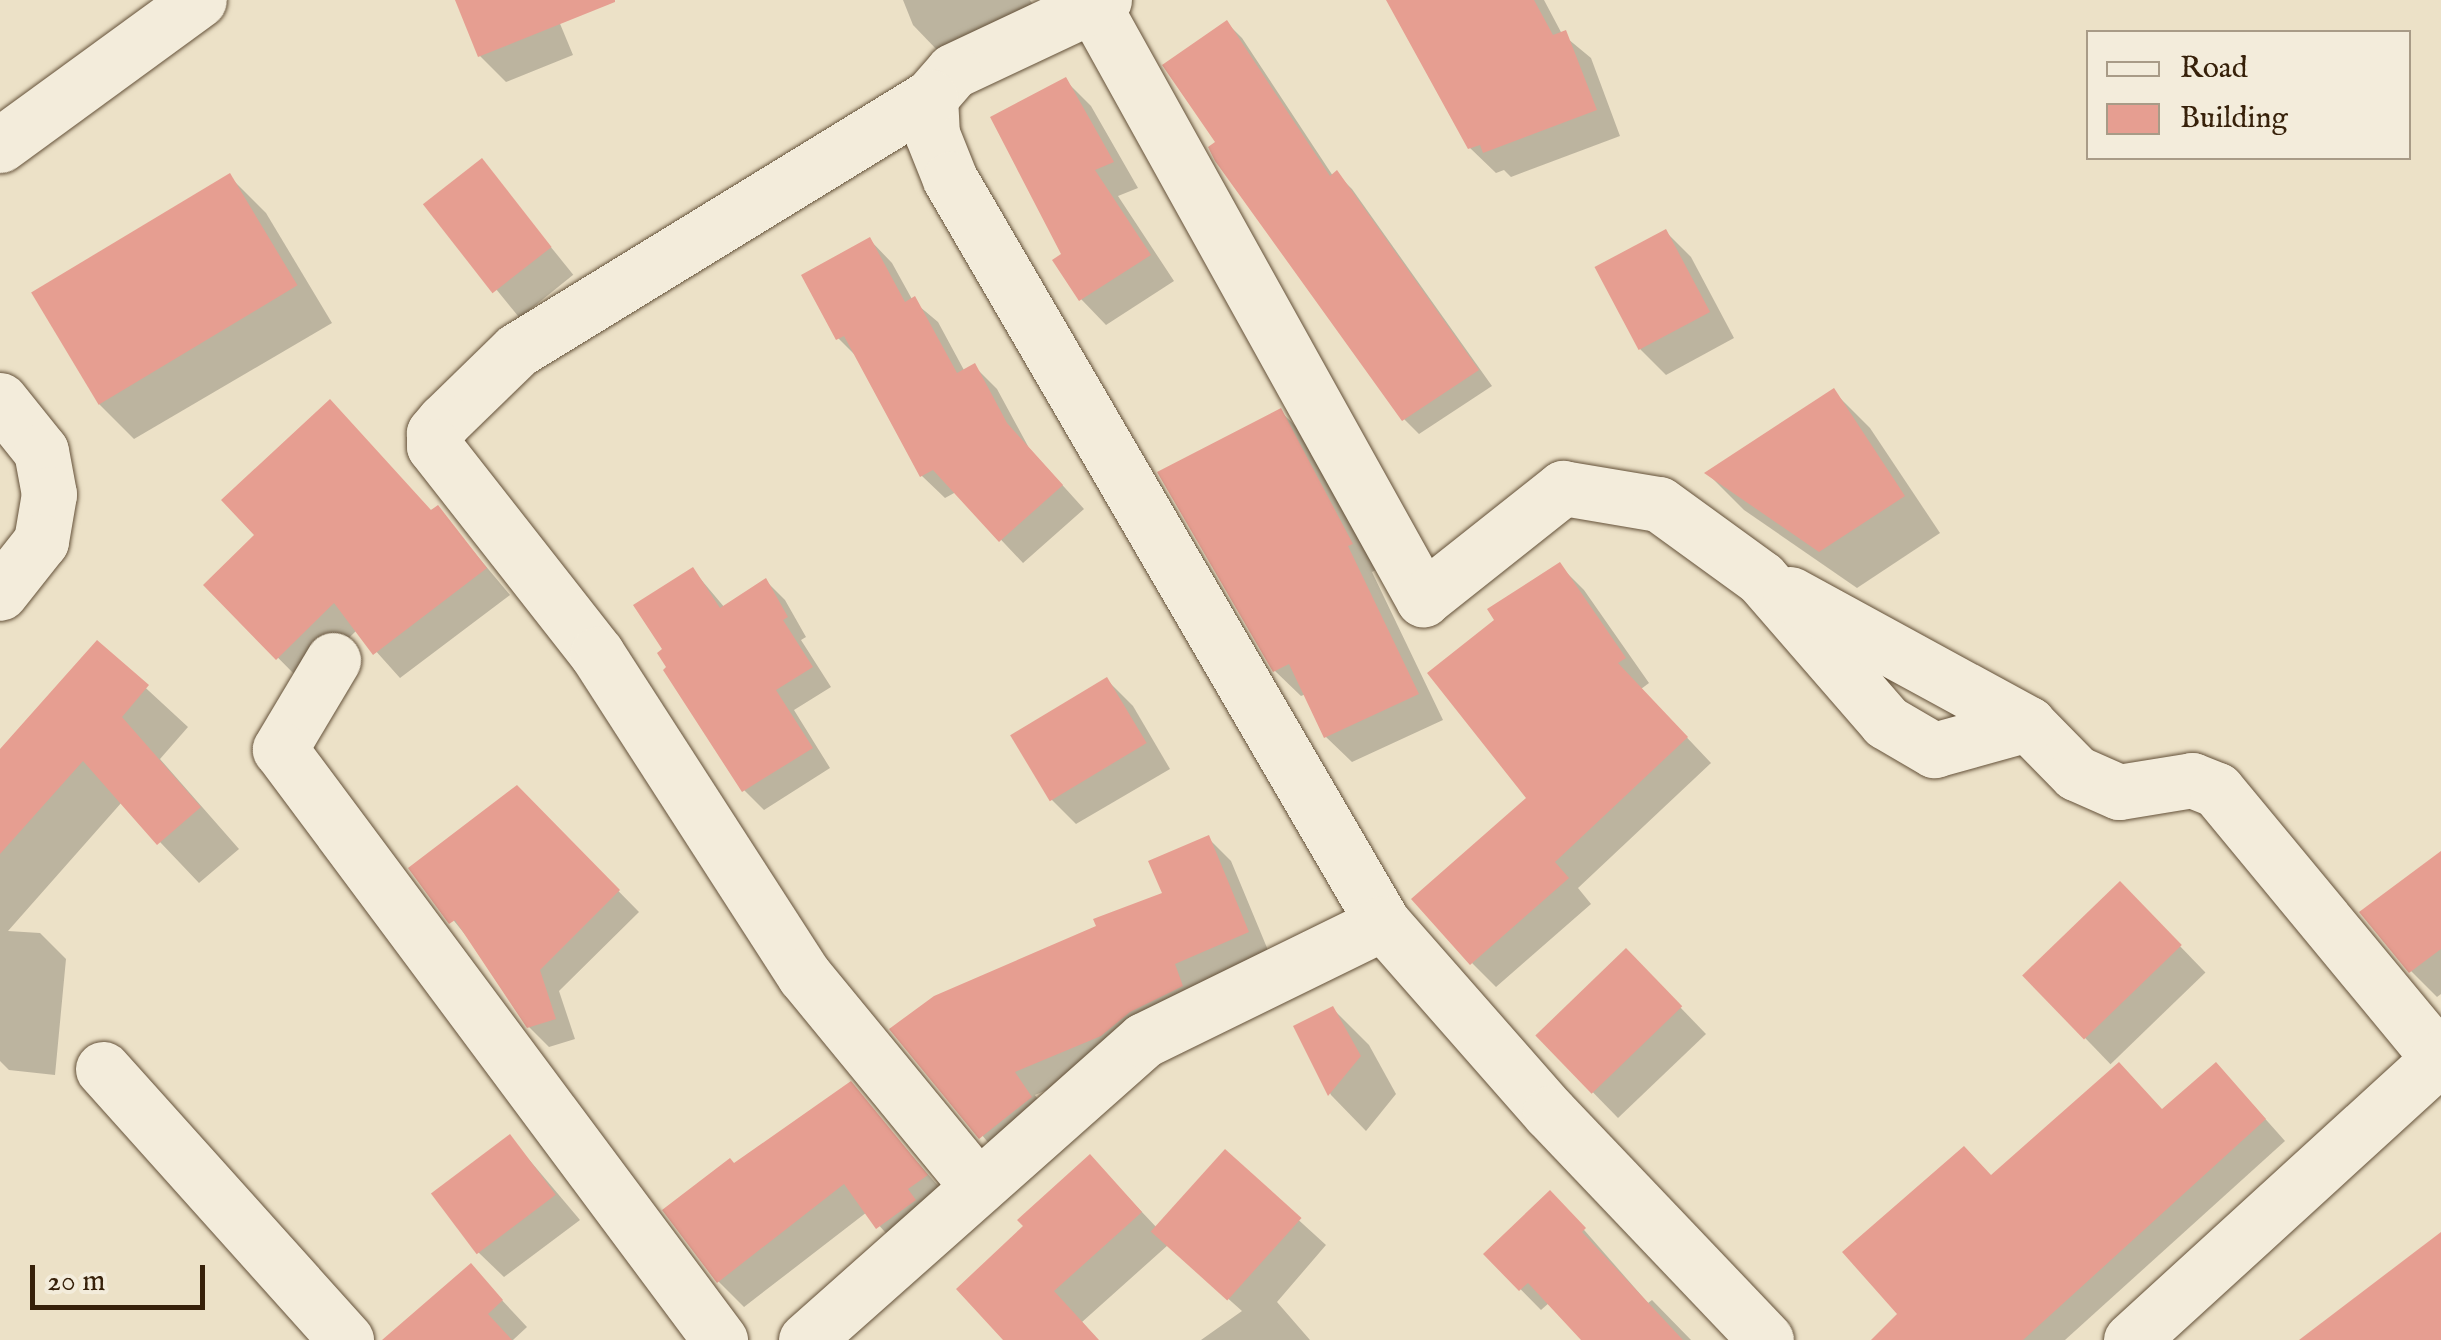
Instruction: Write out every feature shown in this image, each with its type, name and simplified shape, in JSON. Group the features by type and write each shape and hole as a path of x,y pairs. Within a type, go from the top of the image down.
{"street":[{"path":"0,146 200,0"},
{"path":"978,1187 804,975 597,654 434,446 434,434 516,350 930,98 953,71 1099,3 1423,598 1563,488 1659,504 1761,578 1886,722 1934,750 2028,724 2076,773 2119,792 2192,780 2217,790 2440,1058 2131,1340"},
{"path":"930,98 932,134 950,180 1383,923 1550,1112 1766,1340"},
{"path":"0,400 41,451 49,494 42,541 0,593"},
{"path":"333,660 280,749 720,1340"},
{"path":"806,1340 1144,1040 1383,923"},
{"path":"103,1069 346,1340"}],"building":[{"path":"455,0 615,0 615,2 478,57"},
{"path":"1386,0 1534,0 1553,35 1566,30 1597,110 1483,153 1480,145 1468,149"},
{"path":"1227,20 1330,176 1337,170 1479,370 1402,421 1215,161 1208,147 1215,142 1162,65"},
{"path":"1066,77 1114,162 1095,170 1151,255 1079,301 1052,260 1061,254 990,117"},
{"path":"482,158 552,247 492,293 423,204"},
{"path":"230,173 297,285 99,405 31,292"},
{"path":"1666,229 1710,312 1639,350 1594,267"},
{"path":"870,237 905,302 915,296 957,373 975,363 1007,423 1063,485 999,542 933,470 920,477 844,336 836,340 801,275"},
{"path":"1834,388 1905,496 1819,552 1704,473"},
{"path":"330,399 431,510 438,505 487,568 373,655 334,603 276,660 203,585 254,535 221,500"},
{"path":"1281,408 1353,544 1348,546 1419,694 1324,738 1289,664 1273,672 1157,472"},
{"path":"1560,562 1626,658 1618,663 1688,737 1555,862 1569,878 1470,965 1411,899 1526,798 1427,673 1494,620 1487,609"},
{"path":"693,567 720,608 766,578 788,617 783,620 813,667 776,690 813,748 742,792 663,670 666,667 657,653 662,649 633,605"},
{"path":"97,640 149,685 122,717 201,807 157,845 83,761 0,854 0,749"},
{"path":"1107,677 1147,743 1050,801 1010,735"},
{"path":"517,785 620,890 540,970 556,1019 527,1028 455,920 449,924 408,868"},
{"path":"1209,835 1249,932 1175,964 1183,986 1130,1012 1101,1036 1015,1072 1032,1097 979,1139 889,1029 934,996 1096,926 1093,919 1162,893 1148,861"},
{"path":"2441,851 2441,949 2409,973 2359,912"},
{"path":"2120,881 2182,945 2084,1039 2022,975"},
{"path":"1626,948 1682,1006 1592,1094 1535,1036"},
{"path":"1333,1006 1361,1056 1328,1096 1293,1026"},
{"path":"2119,1062 2162,1109 2216,1062 2266,1119 2023,1340 1871,1340 1897,1314 1842,1252 1964,1146 1991,1175"},
{"path":"851,1081 928,1175 908,1189 916,1200 876,1229 844,1184 717,1283 662,1210 730,1158 734,1163"},
{"path":"510,1134 556,1195 477,1254 431,1194"},
{"path":"1225,1149 1302,1218 1227,1300 1151,1231"},
{"path":"1090,1154 1142,1212 1054,1291 1099,1340 1003,1340 956,1289 1023,1226 1017,1220"},
{"path":"1550,1190 1586,1228 1582,1232 1683,1340 1581,1340 1528,1283 1519,1291 1483,1254"},
{"path":"2441,1232 2441,1340 2299,1340"},
{"path":"471,1263 503,1300 488,1314 512,1340 382,1340"}]}
